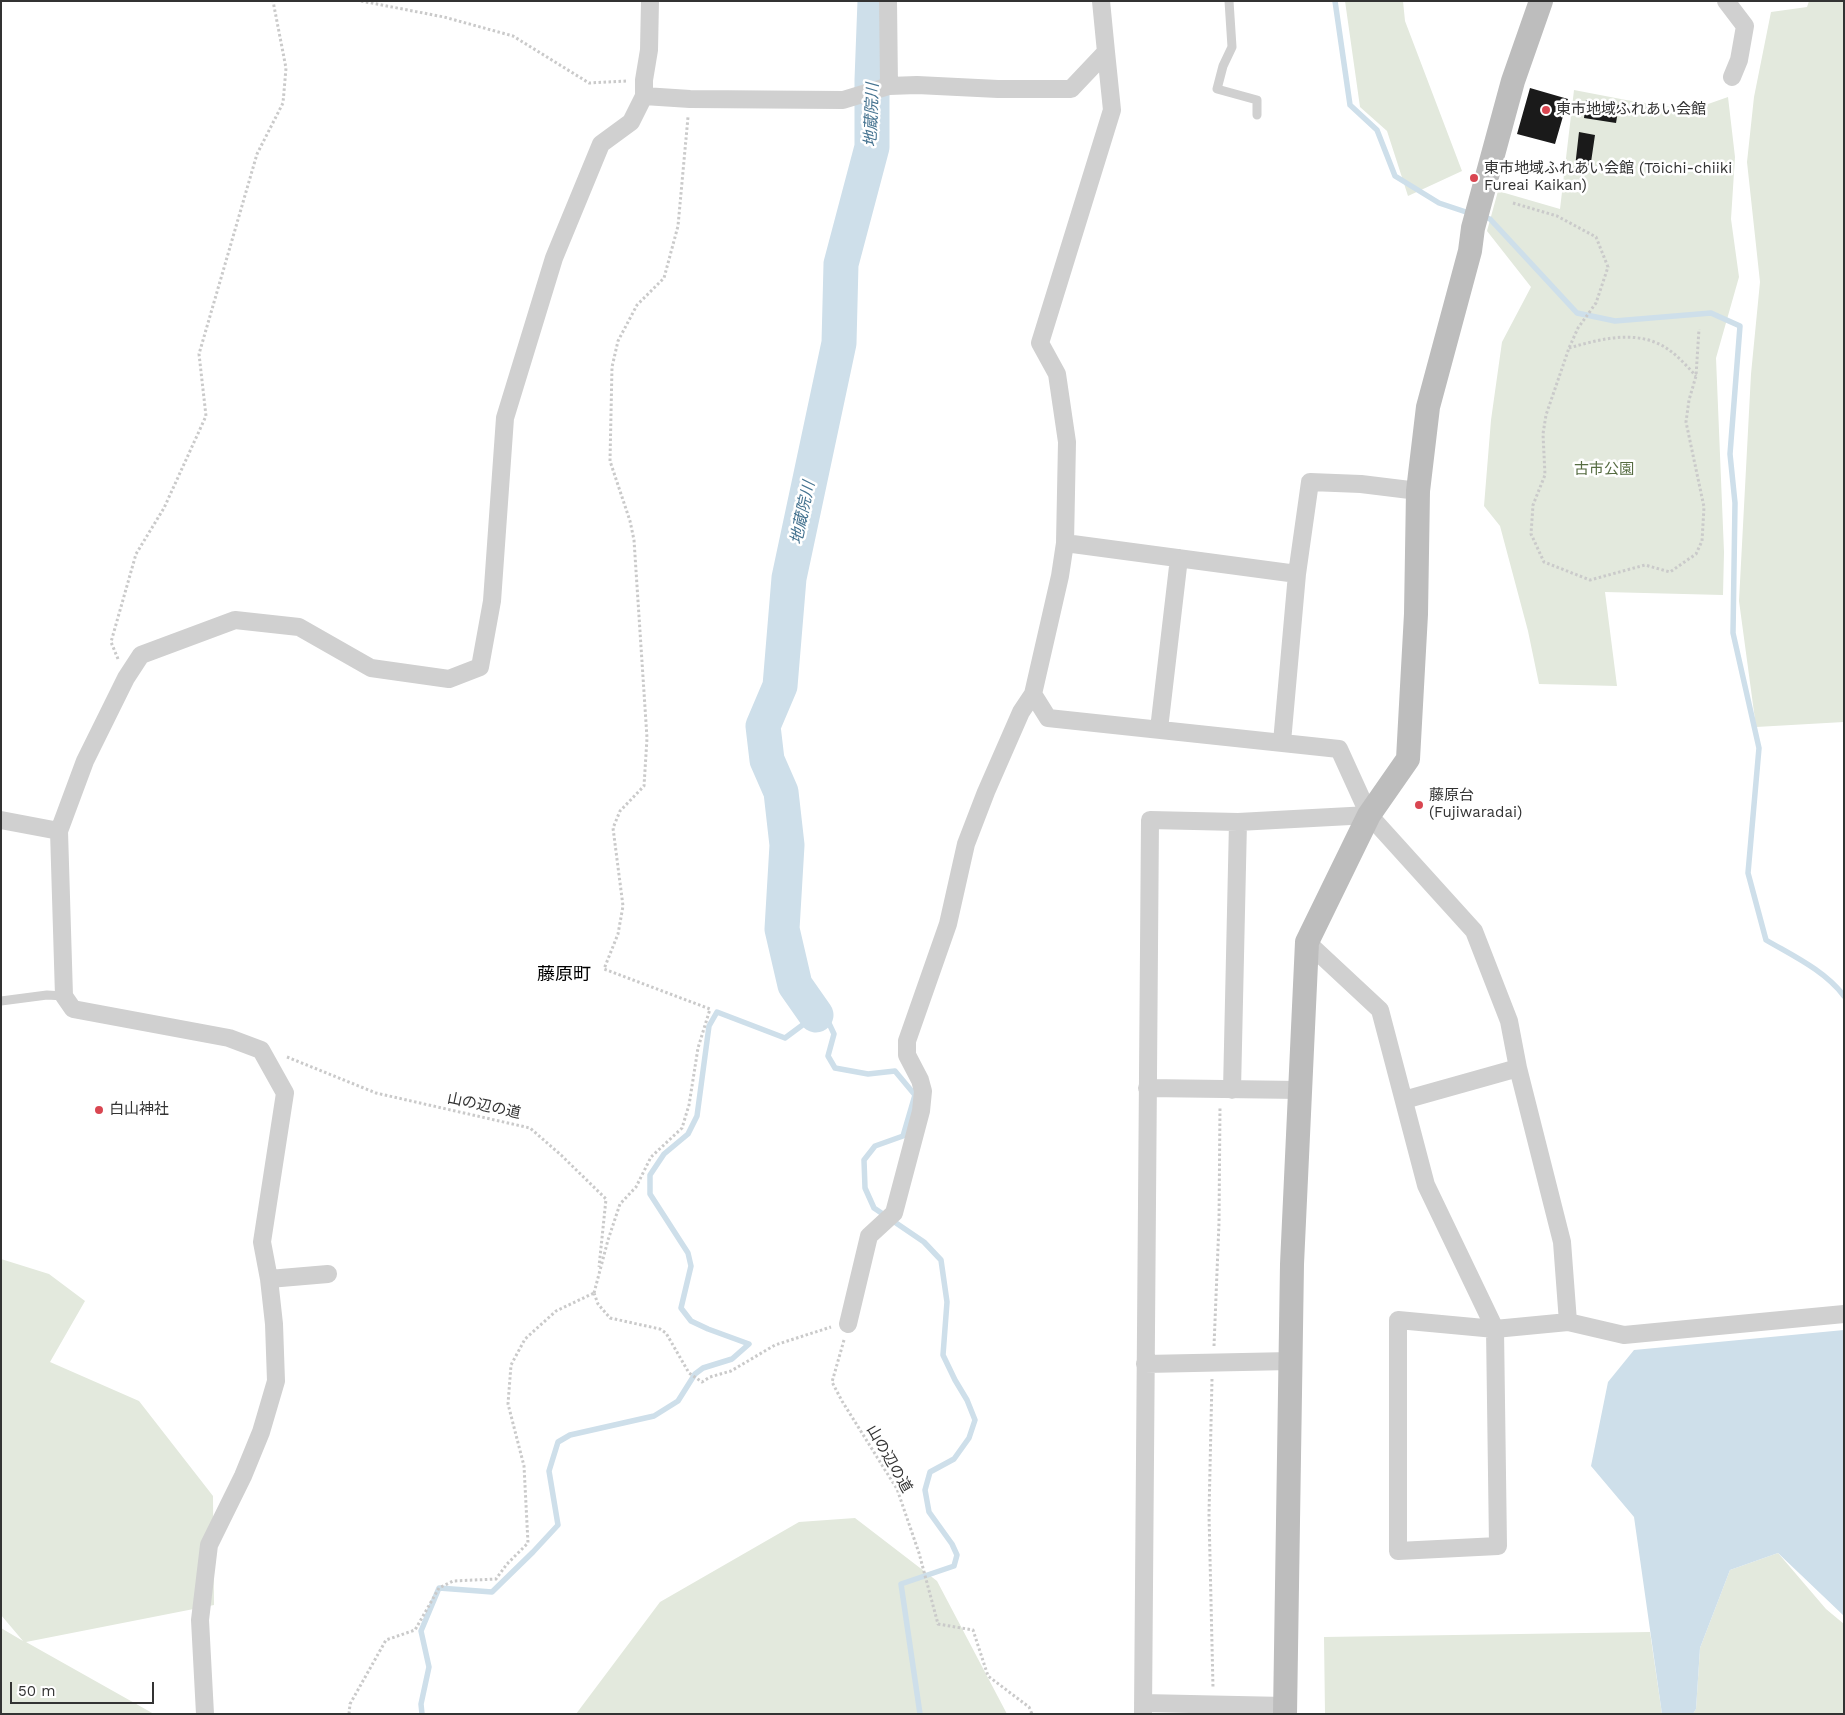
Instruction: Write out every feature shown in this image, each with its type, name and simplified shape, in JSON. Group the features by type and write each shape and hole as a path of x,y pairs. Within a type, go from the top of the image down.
{"street":[{"path":"205,1714 200,1620 208,1545 243,1476 262,1432 276,1381 274,1324 269,1279 262,1242 285,1093 261,1050 229,1038 73,1009 64,996 59,830 85,761 126,678 141,655 235,620 299,627 371,668 449,679 480,667 492,601 505,418 554,258 601,144 631,122 644,88 649,50 650,1"},
{"path":"888,1 889,86"},
{"path":"848,1324 869,1236 894,1213 920,1111 923,1091 920,1080 907,1055 907,1041 948,924 966,844 986,792 1021,712 1033,694 1060,576 1065,543 1067,442 1057,374 1040,343 1112,110 1101,1"},
{"path":"1369,815 1238,822 1150,820 1143,1708 1214,1704 1285,1710 1292,1264 1307,942 1369,815 1408,760 1416,614 1418,491 1428,407 1470,251 1473,228 1480,201 1514,81 1541,1"},
{"path":"1726,1 1745,26 1739,60 1732,77"},
{"path":"644,88 690,99 842,100 889,86 917,84 998,89 1071,89 1106,52"},
{"path":"1282,742 1297,574 1310,482 1361,484 1418,491"},
{"path":"1065,543 1297,574"},
{"path":"1159,729 1179,558"},
{"path":"1033,694 1048,718 1339,749 1369,815 1474,931 1509,1021 1518,1068 1562,1242 1568,1322"},
{"path":"1,820 59,830"},
{"path":"1226,1089 1238,822"},
{"path":"1307,942 1380,1010 1426,1185 1495,1329 1498,1546 1398,1551 1398,1320 1495,1329 1568,1322 1624,1335 1844,1314"},
{"path":"1404,1100 1518,1068"},
{"path":"1147,1088 1300,1090"},
{"path":"269,1279 328,1274"},
{"path":"1145,1364 1290,1361"}],"lane":[{"path":"1229,1 1232,47 1223,66 1217,89 1257,100 1258,115"},
{"path":"1,1001 47,995 64,996"}],"path":[{"path":"126,678 111,642 121,604 136,554 164,508 206,416 199,354 257,154 283,103 286,68 273,1"},
{"path":"361,1 444,17 513,36 589,83 644,88"},
{"path":"690,99 678,226 664,278 637,305 618,341 612,367 610,461 630,521 634,540 647,738 644,786 620,811 613,828 623,906 618,934 604,969 710,1009 698,1048 690,1105 682,1128 650,1157 636,1187 620,1204 594,1293 598,1304 610,1318 660,1329 666,1333 690,1373 702,1382 710,1377 730,1371 775,1345 828,1327 848,1324"},
{"path":"1513,203 1557,216 1596,237 1608,267 1596,303 1578,328 1569,348 1546,414 1543,434 1545,476 1533,504 1531,534 1544,562 1590,580 1645,565 1670,572 1696,554 1702,541 1704,507 1686,422 1689,400 1696,376 1699,329"},
{"path":"1569,348 1598,340 1630,337 1657,343 1679,358 1696,376"},
{"name":"山の辺の道","path":"261,1050 288,1058 376,1093 530,1128 606,1199 598,1275"},
{"path":"1214,1704 1209,1514 1213,1363 1226,1089"},
{"path":"349,1714 350,1704 386,1640 415,1630 439,1588 453,1581 496,1579 507,1564 528,1543 524,1466 508,1404 510,1365 524,1338 556,1311 594,1293"},
{"name":"山の辺の道","path":"848,1324 832,1382 842,1402 897,1489 919,1553 938,1624 973,1630 988,1676 1029,1707 1032,1714"}],"green space":[{"path":"1345,1 1403,1 1405,21 1462,171 1408,196 1387,131 1360,107"},
{"path":"1809,1 1844,1 1844,722 1756,727 1739,601 1751,374 1760,282 1747,162 1754,97 1771,12 1807,7"},
{"name":"古市公園","path":"1574,90 1691,110 1728,97 1735,157 1731,219 1739,277 1716,358 1724,552 1723,595 1605,592 1617,686 1539,684 1528,631 1500,526 1484,506 1491,420 1502,342 1531,287 1487,231 1498,191 1560,209"},
{"path":"1,1259 49,1274 85,1301 50,1362 139,1401 213,1496 214,1605 26,1642 154,1714 1,1714 1,1628 23,1641 1,1615"},
{"path":"855,1518 937,1581 1007,1714 576,1714 660,1602 799,1522"},
{"path":"1778,1553 1826,1609 1844,1624 1844,1714 1693,1714 1696,1709 1700,1648 1730,1570"},
{"path":"1650,1632 1662,1714 1325,1714 1324,1637"}],"water":[{"path":"1844,1330 1844,1616 1778,1553 1730,1570 1700,1648 1696,1709 1693,1714 1662,1714 1634,1517 1591,1466 1608,1382 1634,1350"}],"building":[{"path":"1530,88 1568,99 1555,144 1517,134"},
{"path":"1586,100 1619,105 1616,123 1584,118"},
{"path":"1579,132 1595,135 1590,169 1575,167"}],"waterway":[{"name":"地蔵院川","path":"816,1015 795,985 782,929 787,845 781,792 767,760 763,726 780,686 789,578 839,343 841,264 872,147 875,1"},
{"path":"1335,1 1350,105 1377,130 1395,176 1439,203 1472,214"},
{"path":"1481,216 1490,219 1577,313 1615,321 1711,313 1740,326 1730,454 1735,503 1733,633 1759,748 1748,873 1766,940 1818,971 1844,996"},
{"path":"422,1714 421,1704 429,1667 421,1631 439,1588 492,1592 558,1525 549,1471 558,1442 570,1435 654,1416 678,1401 695,1374 703,1368 732,1359 749,1344 691,1321 681,1308 691,1266 688,1253 650,1194 650,1175 664,1154 688,1134 697,1116 709,1026 717,1012 785,1038 816,1015 826,1017 834,1034 828,1056 835,1068 868,1074 895,1071 915,1095 903,1136 875,1146 864,1160 865,1188 874,1208 924,1242 941,1260 947,1302 943,1355 967,1400 975,1420 969,1438 954,1459 930,1472 925,1490 929,1512 952,1544 957,1555 954,1566 901,1584 920,1714"}],"place":[{"name":"東市地域ふれあい会館","path":"1546,110"},
{"name":"東市地域ふれあい会館 (Tōichi-chiiki Fureai Kaikan)","path":"1474,178"},
{"name":"藤原台 (Fujiwaradai)","path":"1419,805"},
{"name":"白山神社","path":"99,1110"}],"district":[{"name":"藤原町","path":"564,975"}]}
